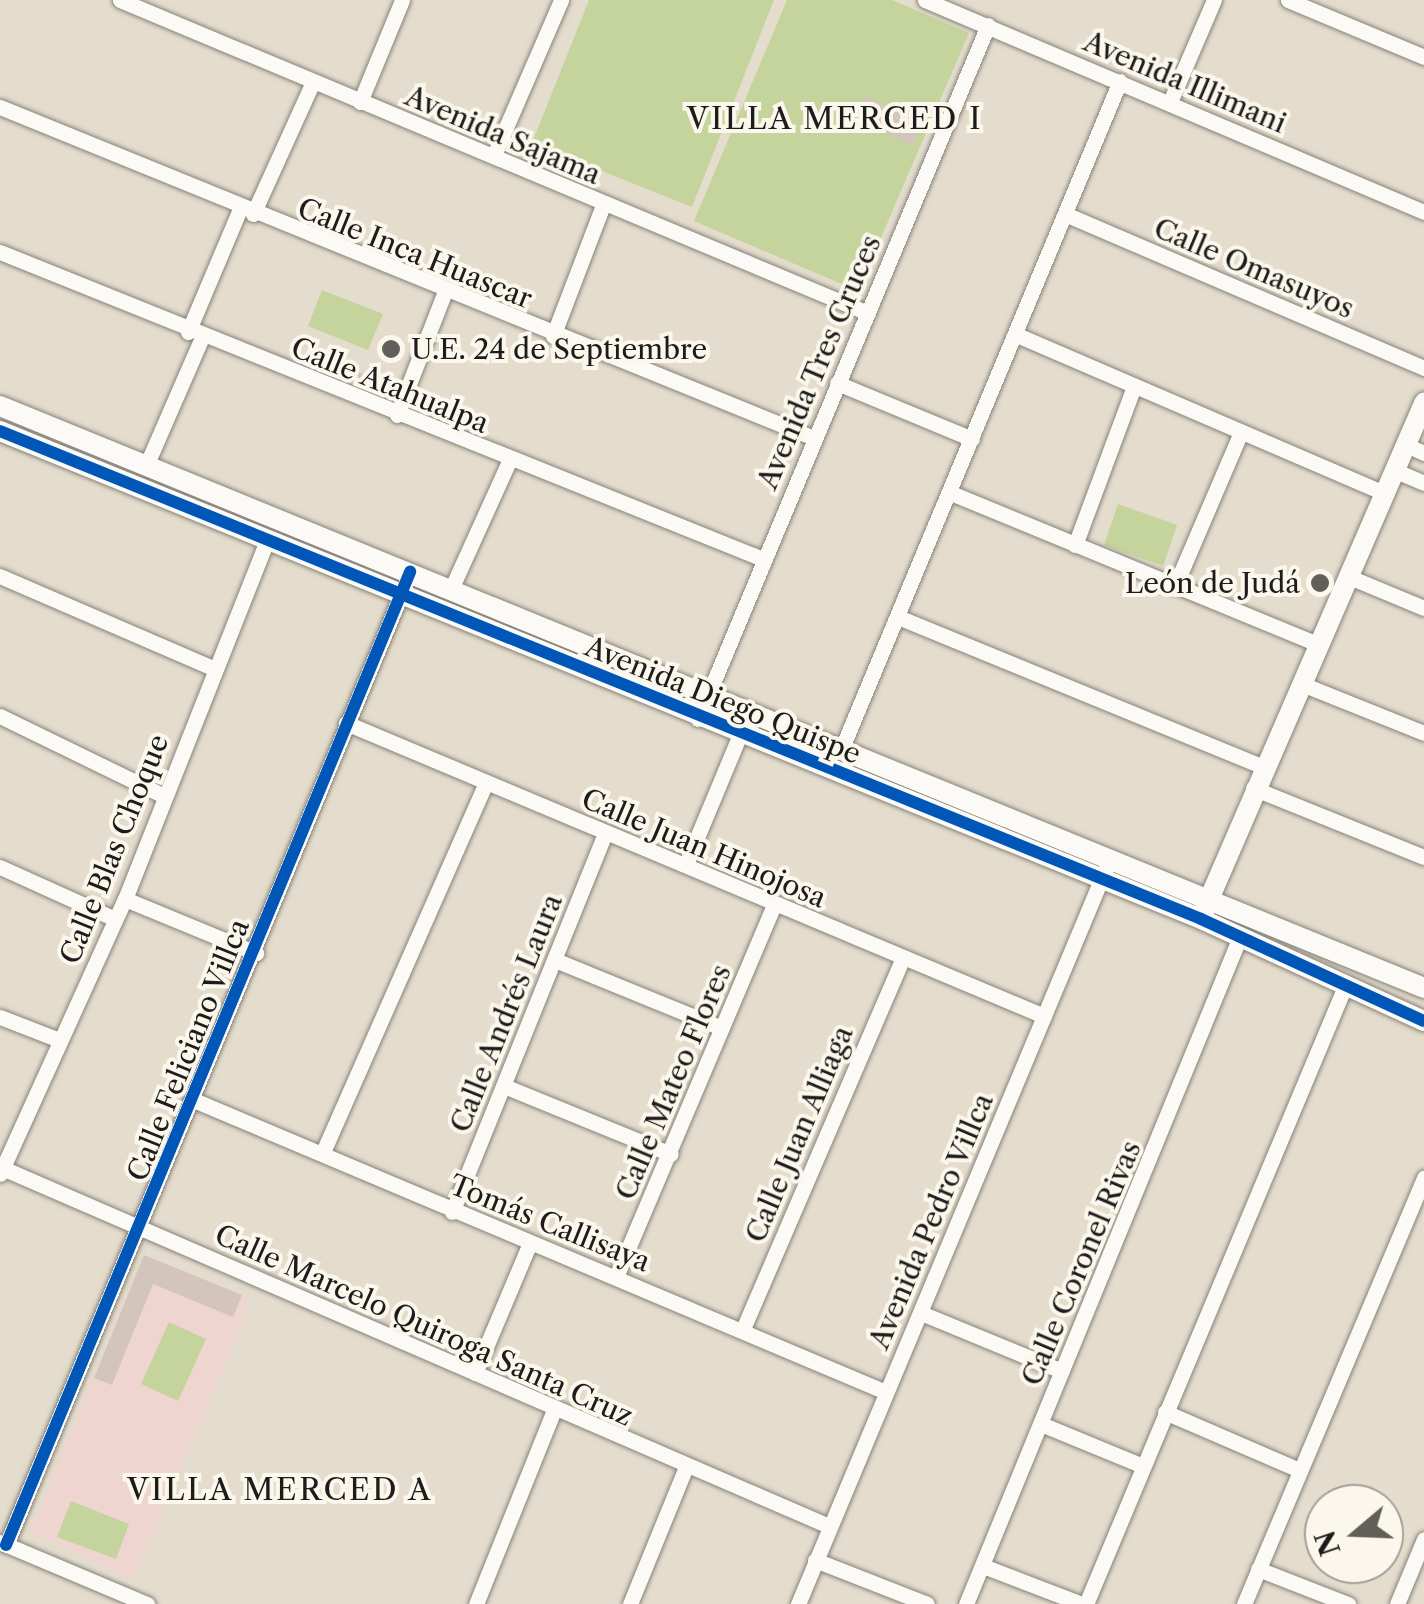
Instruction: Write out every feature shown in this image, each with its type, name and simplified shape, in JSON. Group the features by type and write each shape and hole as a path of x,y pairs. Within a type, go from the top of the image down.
{"street":[{"name":"Avenida Sajama","path":"120,0 312,84 494,155 603,205 868,312"},
{"path":"164,18 172,0"},
{"path":"360,102 402,0"},
{"path":"494,155 561,0"},
{"name":"Avenida Illimani","path":"925,0 1424,212"},
{"path":"1170,102 1214,0"},
{"path":"1288,0 1424,57"},
{"name":"Avenida Tres Cruces","path":"698,719 988,26"},
{"path":"844,744 1120,81"},
{"path":"146,466 246,211 312,84"},
{"name":"Calle Inca Huascar","path":"0,107 444,294 814,438"},
{"path":"553,336 603,205"},
{"name":"Calle Omasuyos","path":"1064,214 1424,368"},
{"name":"Calle Atahualpa","path":"0,252 195,335 763,559"},
{"path":"397,415 444,294"},
{"path":"1017,335 1384,494"},
{"path":"837,384 972,439"},
{"path":"1075,545 1134,386"},
{"path":"1201,920 1262,766 1384,494 1396,471 1415,449 1424,404"},
{"name":"Avenida Diego Quispe","path":"0,406 710,689 1424,988"},
{"name":"Avenida Diego Quispe","path":"0,431 698,719 1201,920 1424,1021"},
{"path":"1175,586 1241,432"},
{"path":"452,587 510,459"},
{"path":"1396,471 1424,483"},
{"path":"951,494 1319,645"},
{"name":"Calle Blas Choque","path":"1,1170 126,900 267,540"},
{"name":"Calle Feliciano Villca","path":"3,1544 196,1101 410,572"},
{"path":"0,576 215,669"},
{"path":"1347,576 1424,608"},
{"path":"898,617 1262,766"},
{"path":"1302,684 1424,733"},
{"path":"0,716 164,796"},
{"name":"Calle Juan Hinojosa","path":"346,723 1044,1016"},
{"path":"686,864 740,734"},
{"path":"323,1152 486,782"},
{"path":"1253,788 1424,857"},
{"name":"Calle Andrés Laura","path":"452,1212 605,833"},
{"name":"Avenida Pedro Villca","path":"798,1604 1099,880 1112,858"},
{"path":"0,867 116,919"},
{"path":"126,900 256,953"},
{"name":"Calle Mateo Flores","path":"616,1277 774,905"},
{"name":"Calle Coronel Rivas","path":"966,1604 1239,940"},
{"name":"Calle Juan Alliaga","path":"742,1329 902,958"},
{"path":"556,960 722,1028"},
{"path":"983,1566 1084,1604 1345,986"},
{"path":"0,1017 59,1040"},
{"path":"504,1086 671,1154"},
{"name":"Tomás Callisaya","path":"196,1101 886,1392"},
{"name":"Calle Marcelo Quiroga Santa Cruz","path":"1,1170 829,1526"},
{"path":"1244,1604 1424,1177"},
{"path":"475,1373 530,1243"},
{"path":"922,1313 1062,1371"},
{"path":"476,1604 554,1410"},
{"path":"1165,1412 1299,1470"},
{"path":"1041,1424 1142,1466"},
{"path":"630,1604 686,1467"},
{"path":"1397,1604 1424,1539"},
{"path":"3,1544 115,1597 148,1604"},
{"path":"815,1560 927,1604"},
{"path":"1258,1569 1348,1604"}],"shaded area":[{"path":"144,1255 242,1295 249,1307 133,1580 30,1531"}],"green space":[{"path":"589,0 774,0 692,207 532,143"},
{"path":"787,0 892,0 969,33 858,291 694,221"},
{"path":"322,290 383,314 368,350 308,326"},
{"path":"1118,504 1177,525 1163,566 1104,545"},
{"path":"169,1322 206,1339 178,1401 141,1384"},
{"path":"71,1501 129,1524 116,1559 57,1537"}],"building":[{"path":"864,96 923,121 913,145 854,121"},
{"path":"325,357 384,383 379,393 320,368"},
{"path":"144,1255 242,1295 233,1317 153,1284 112,1385 94,1378"}],"cycle path":[{"path":"0,431 1201,919 1424,1021"},
{"path":"6,1545 410,572"}],"place":[{"name":"U.E. 24 de Septiembre","path":"391,349"},
{"name":"León de Judá","path":"1320,583"}],"district":[{"name":"VILLA MERCED I","path":"835,119"},
{"name":"VILLA MERCED A","path":"280,1490"}]}
